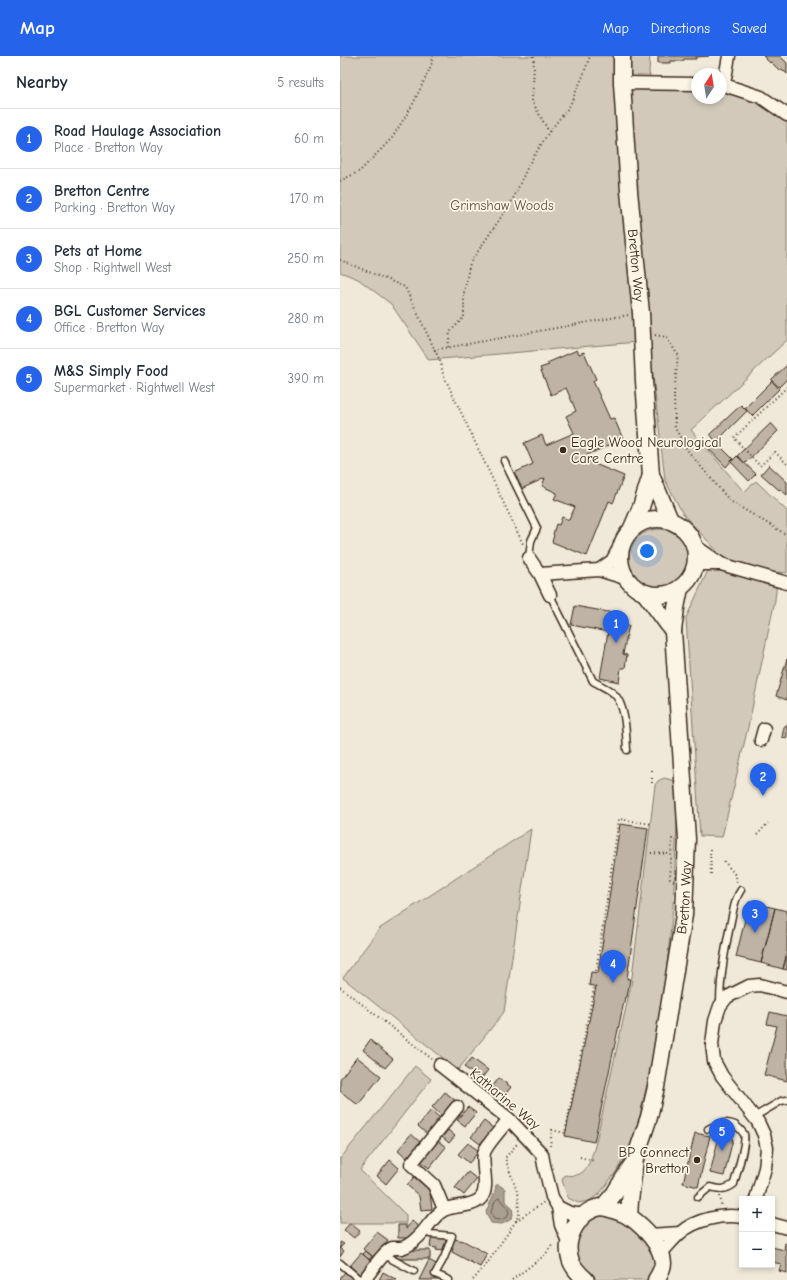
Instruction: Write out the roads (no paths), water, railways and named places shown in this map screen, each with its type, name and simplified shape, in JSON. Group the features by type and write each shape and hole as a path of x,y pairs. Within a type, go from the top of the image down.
{"street":[{"name":"Bretton Way","path":"622,56 628,191 641,313 651,475 670,520"},
{"path":"726,68 729,56"},
{"path":"622,83 691,84"},
{"path":"727,86 761,97 787,115"},
{"name":"Bretton Way","path":"632,528 641,507 651,475"},
{"path":"599,570 612,561 621,544 632,528 650,519 660,518 679,524 686,530 691,538 695,546 696,555 696,564 693,574 687,582 671,593 660,596 645,593 632,585 625,578 620,567 619,556 621,544"},
{"path":"695,546 721,564"},
{"path":"529,558 540,574 550,595"},
{"path":"696,564 721,564 787,583"},
{"path":"540,574 599,570 625,578"},
{"name":"Bretton Way","path":"629,1217 635,1159 649,1117 656,1087 684,915 687,839 673,631 680,588"},
{"path":"645,593 673,631"},
{"path":"757,1196 765,1168 766,1148 764,1135 754,1117 722,1076 714,1061 712,1044 715,1021 720,1006 727,998 749,986 760,985 787,992"},
{"name":"Katharine Way","path":"440,1065 509,1119 542,1154 552,1197 558,1207 561,1225 569,1244"},
{"path":"444,1209 434,1185 410,1164 457,1107"},
{"path":"364,1280 391,1248 403,1247 416,1239 444,1209 466,1205 482,1197 484,1190 484,1152 509,1119"},
{"name":"Bretton Way","path":"603,1207 614,1194 635,1159"},
{"path":"558,1207 570,1213 584,1215"},
{"path":"586,1280 572,1272 568,1251 569,1244 573,1229 584,1215 597,1208 603,1207 629,1217 655,1242 663,1263 660,1278"},
{"path":"660,1254 680,1233 705,1220 723,1216 739,1217"},
{"path":"775,1225 787,1228"},
{"path":"649,1235 680,1233"}],"lane":[{"path":"504,460 537,528 531,541 529,558"},
{"path":"550,595 593,681 613,692 620,700 626,729 627,750"},
{"path":"720,1006 720,987 728,933 739,888"},
{"path":"754,1117 781,1101 787,1100"},
{"path":"698,1197 710,1187 725,1189 734,1184 744,1142 744,1134 738,1127 726,1122 708,1129"},
{"path":"425,1230 430,1234 452,1236 444,1258 435,1274 449,1280"},
{"path":"384,1255 414,1271"},
{"path":"340,1263 360,1280"}],"water":[{"path":"496,1185 499,1185 505,1189 505,1201 512,1207 513,1215 510,1220 502,1224 491,1223 486,1212"}],"place":[{"name":"Eagle Wood Neurological Care Centre","path":"563,450"},
{"name":"Road Haulage Association","path":"616,643"},
{"name":"Bretton Centre","path":"763,796"},
{"name":"Pets at Home","path":"755,933"},
{"name":"BGL Customer Services","path":"613,983"},
{"name":"M&S Simply Food","path":"722,1151"},
{"name":"BP Connect Bretton","path":"697,1160"}],"park label":[{"name":"Grimshaw Woods","path":"502,205"}]}
